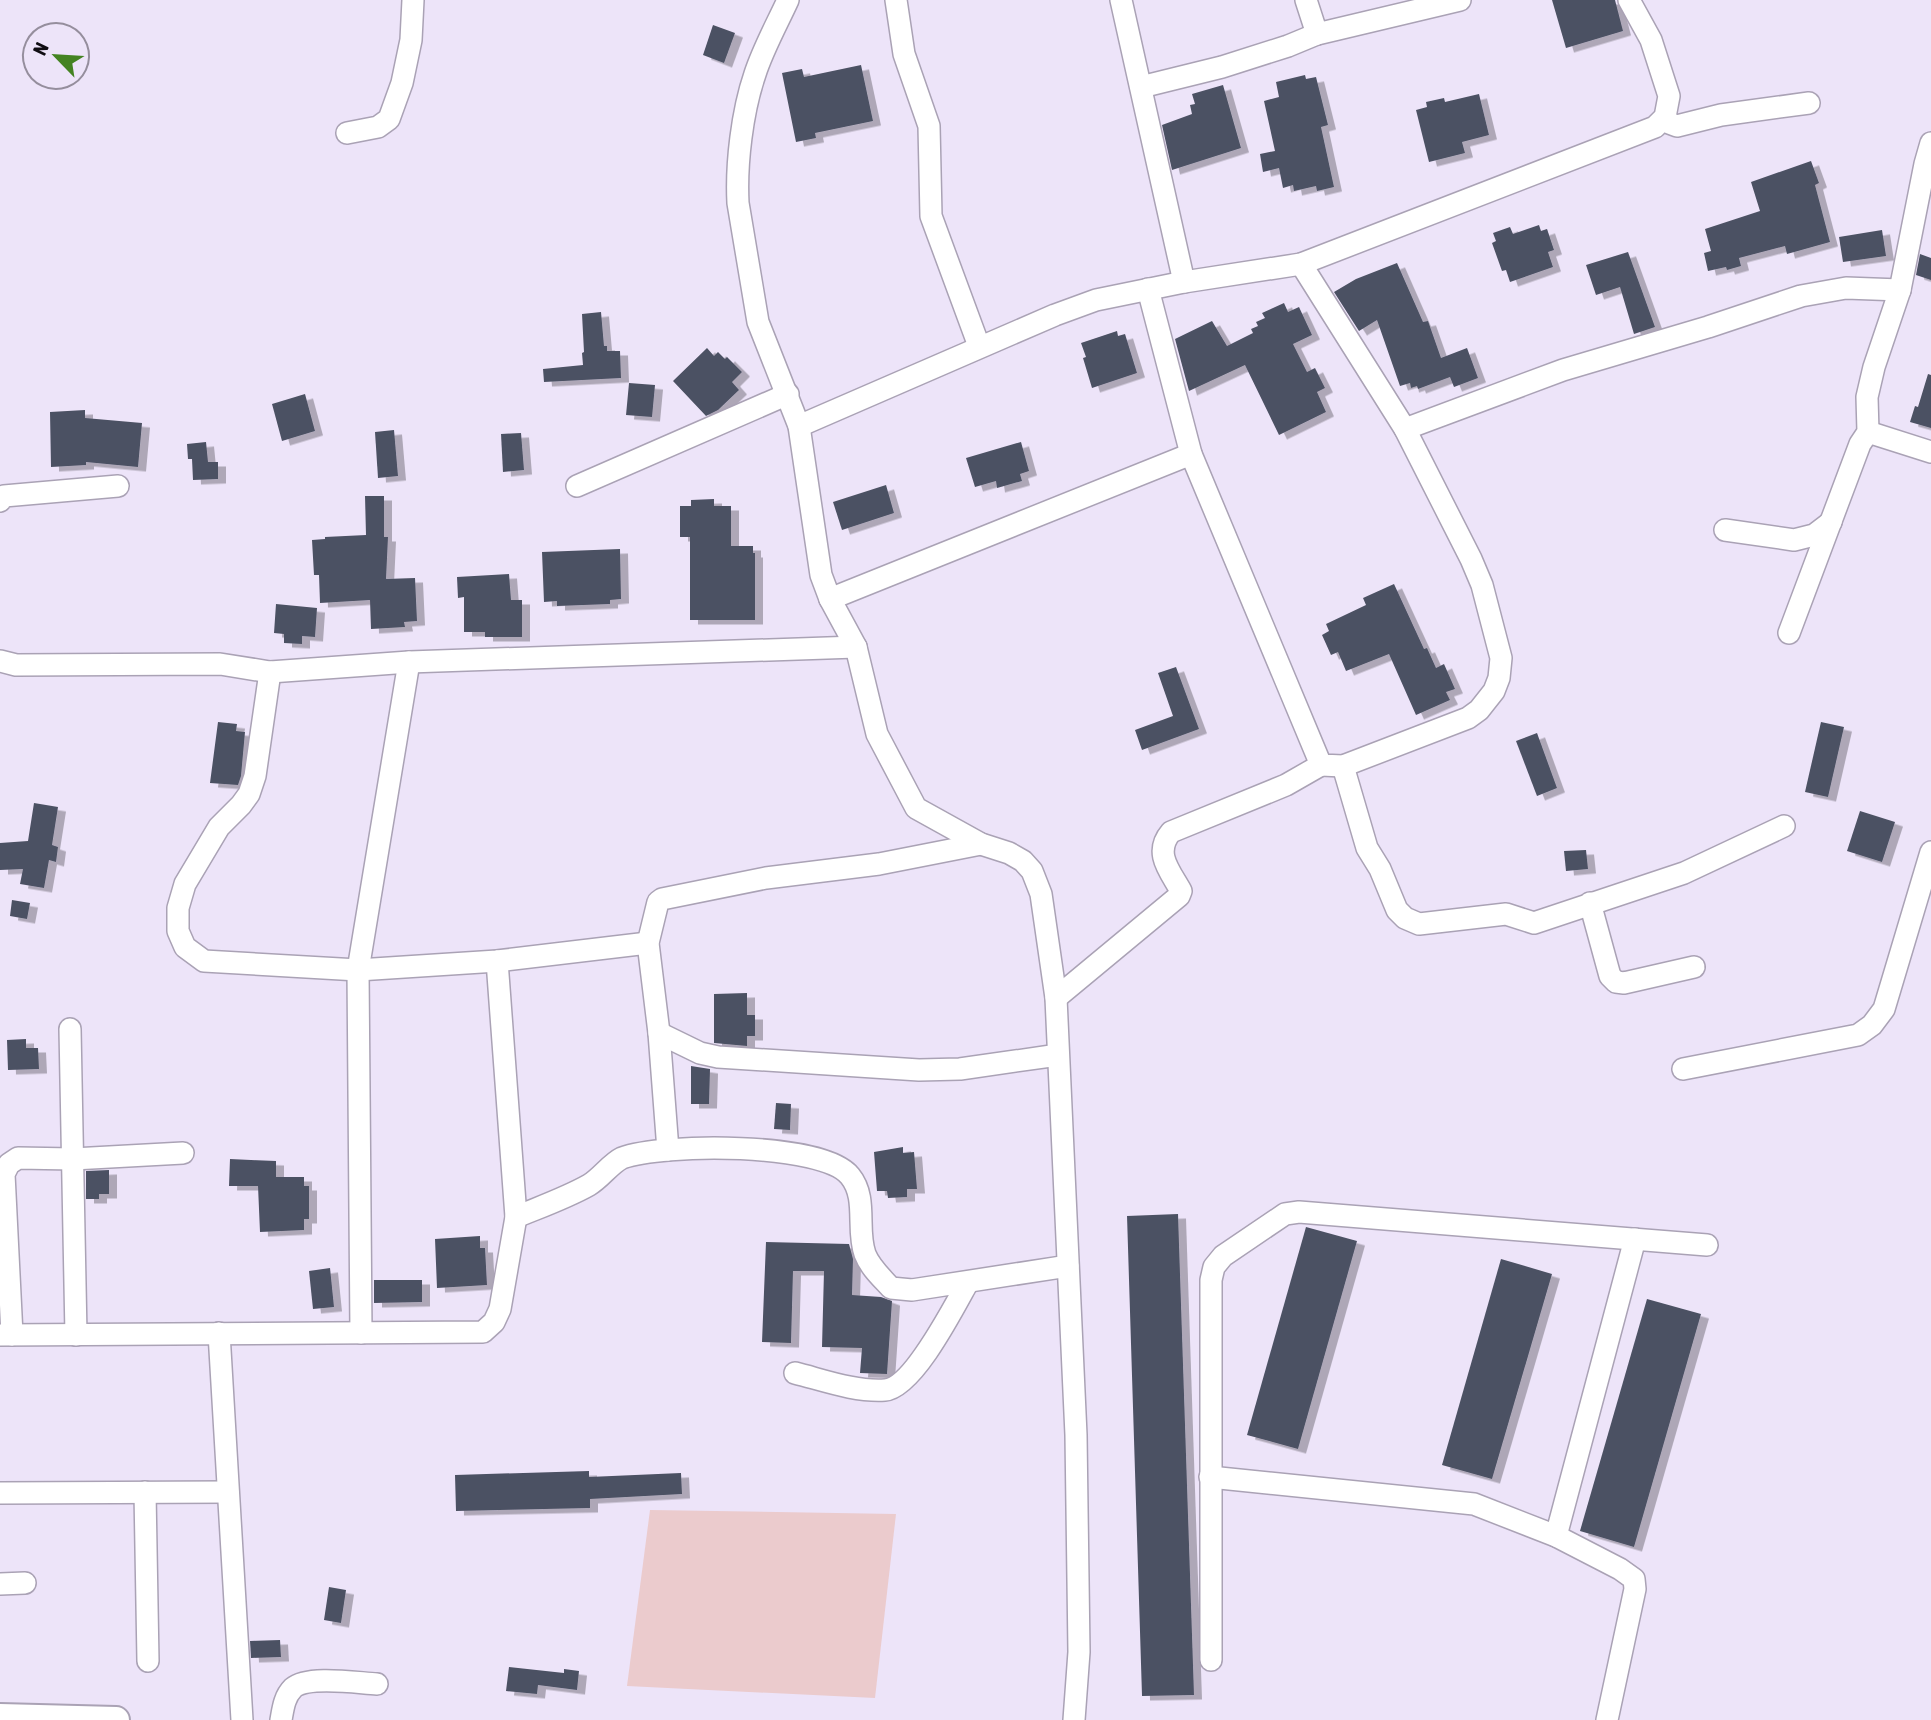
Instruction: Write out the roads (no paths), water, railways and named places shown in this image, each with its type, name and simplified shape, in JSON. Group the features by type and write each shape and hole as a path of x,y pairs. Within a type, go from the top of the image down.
{"main road":[{"path":"0,1717 116,1720"}],"street":[{"path":"347,133 378,127 390,119 402,83 411,40 413,0"},
{"path":"788,0 754,76 746,110 737,184 756,311 799,426 821,575 830,599 856,647 877,734 916,808 981,844 1009,853 1023,861 1032,872 1041,894 1056,998 1076,1436 1079,1652 1074,1720"},
{"path":"896,0 904,54 929,126 930,216 979,346"},
{"path":"1121,0 1184,282"},
{"path":"1306,0 1317,34"},
{"path":"1141,87 1222,67 1317,34 1460,0"},
{"path":"799,426 979,346 1096,300 1184,282 1301,264 1655,127 1665,117 1669,96 1651,40 1629,0"},
{"path":"1665,117 1669,123 1677,126 1721,115 1809,103"},
{"path":"1790,632 1860,444 1868,432 1867,397 1874,367 1900,290 1919,189 1931,143"},
{"path":"1056,998 1180,896 1181,891 1166,866 1162,853 1165,839 1171,832 1286,785 1321,765 1343,766 1468,718 1489,699 1499,678 1501,658 1482,585 1405,429 1301,264"},
{"path":"1405,429 1563,370 1801,296 1846,288 1900,290"},
{"path":"1148,289 1191,454 1321,765"},
{"path":"578,486 788,394"},
{"path":"1868,432 1931,452"},
{"path":"830,599 1191,454"},
{"path":"0,501 4,496 118,486"},
{"path":"1725,530 1794,540 1814,535 1831,522"},
{"path":"0,661 16,665 220,664 270,672 409,662 856,647"},
{"path":"361,1333 358,970 409,662"},
{"path":"270,672 255,776 241,806 219,827 186,884 178,908 178,932 185,947 204,961 358,970 497,961 648,943"},
{"path":"1343,766 1367,848 1380,869 1397,909 1405,918 1419,924 1507,914 1534,923 1684,873 1784,826"},
{"path":"668,1150 659,1033 648,943 655,907 662,899 766,878 878,864 981,844"},
{"path":"1684,1069 1858,1035 1872,1026 1884,1009 1931,852"},
{"path":"1590,903 1610,976 1616,982 1624,983 1694,967"},
{"path":"183,1153 73,1159 18,1158 9,1164 5,1174 6,1335 484,1332 494,1322 500,1309 516,1217 497,961"},
{"path":"70,1030 76,1335"},
{"path":"659,1033 700,1053 718,1057 919,1070 960,1069 1058,1055"},
{"path":"516,1217 589,1185 622,1159 668,1150 757,1149 823,1160 841,1168 852,1178 859,1193 864,1251 871,1266 891,1288 912,1290 1068,1266"},
{"path":"1211,1660 1210,1280 1214,1266 1223,1256 1285,1214 1299,1212 1707,1245"},
{"path":"1556,1536 1635,1239"},
{"path":"795,1373 851,1387 887,1390 914,1371 968,1282"},
{"path":"219,1333 242,1720"},
{"path":"1210,1477 1474,1504 1556,1536 1620,1569 1634,1579 1635,1589 1608,1720"},
{"path":"145,1492 148,1661"},
{"path":"0,1493 228,1492"},
{"path":"0,1584 25,1583"},
{"path":"281,1720 285,1702 294,1688 309,1681 377,1684"}]}
